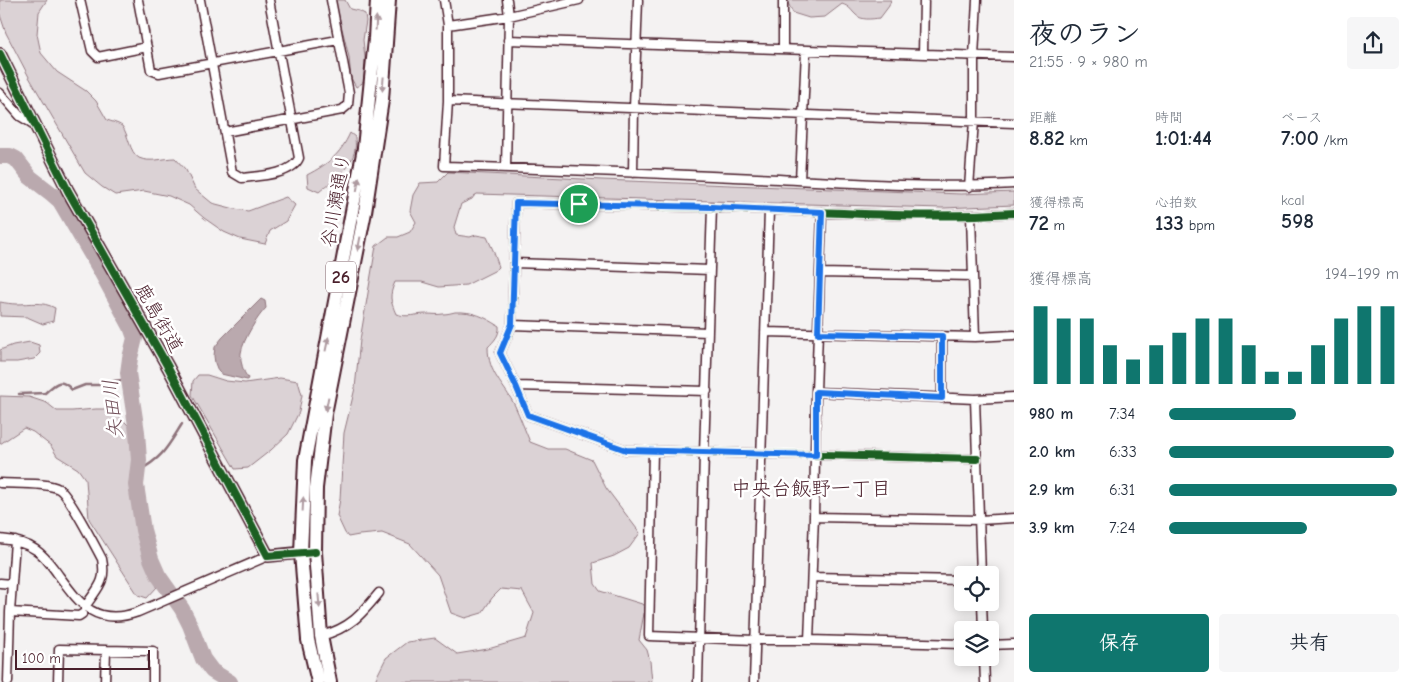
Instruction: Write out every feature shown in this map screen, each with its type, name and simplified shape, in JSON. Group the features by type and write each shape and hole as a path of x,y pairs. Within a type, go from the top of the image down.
{"main road":[{"name":"谷川瀬通り","path":"301,553 305,460 364,148 374,56 377,0"},
{"name":"26","path":"330,682 322,636 315,552 316,488 325,414 365,212 382,100 389,0"},
{"name":"26","path":"301,553 308,640 318,682"}],"street":[{"path":"80,0 92,51 98,57 147,47"},
{"path":"138,0 151,70 159,73 338,40"},
{"path":"200,0 232,172 242,178 281,172 297,162 299,158 269,0"},
{"path":"224,132 342,110 348,105 349,93 331,0"},
{"path":"444,0 448,25 448,100 444,166 903,185 970,187 1014,184"},
{"path":"506,168 509,16 507,0"},
{"path":"448,25 509,16 579,0"},
{"path":"633,173 638,0"},
{"path":"783,0 783,49"},
{"path":"923,54 924,0"},
{"path":"970,187 974,121 974,57 977,0"},
{"path":"508,40 1014,58"},
{"path":"800,180 806,50"},
{"name":"鹿島街道","path":"0,54 68,191 168,367 268,556"},
{"path":"0,93 20,116 36,126"},
{"path":"448,100 507,104 1014,122"},
{"path":"977,459 626,450 528,415 500,353 512,324 516,203 712,207 971,216 1014,213"},
{"path":"698,682 712,207"},
{"path":"754,682 769,210"},
{"path":"809,640 822,212"},
{"path":"971,216 975,337"},
{"path":"515,263 710,270"},
{"path":"820,273 973,276"},
{"path":"512,324 708,332"},
{"path":"765,332 975,337 1014,335"},
{"path":"942,336 942,398"},
{"path":"516,386 707,391"},
{"path":"816,392 975,399 1014,397"},
{"path":"975,399 981,566"},
{"path":"653,451 649,636 954,644"},
{"path":"0,483 48,485 58,488 63,492 102,559 104,569 103,580 79,616 10,612"},
{"path":"814,517 979,520 1014,518"},
{"path":"0,539 22,542 38,551 48,561 84,610 111,617 131,615 268,556 315,552"},
{"path":"8,682 15,541"},
{"path":"812,577 954,580"},
{"path":"0,583 12,584"},
{"path":"322,636 344,627 357,619 379,593"},
{"path":"0,642 9,643"},
{"path":"999,645 1014,644"},
{"path":"58,682 59,649 153,651 153,682"},
{"path":"105,682 106,650"},
{"path":"984,666 985,682"}],"shaded area":[{"path":"0,0 47,0 39,12 37,34 41,53 57,72 86,91 96,101 107,120 122,126 133,152 139,158 152,160 175,158 186,170 195,189 212,203 248,211 286,197 295,205 286,221 270,231 265,244 240,239 224,232 189,205 169,196 144,191 115,195 102,187 85,173 29,77 6,33 0,15"},
{"path":"335,0 345,0 350,9 365,14 366,21 363,40 365,57 364,82 356,87 351,78 349,57"},
{"path":"788,0 891,0 880,18 863,19 842,4 825,17 809,18 793,13"},
{"path":"350,133 355,137 355,147 353,156 346,168 319,192 308,187 307,175 333,158"},
{"path":"448,172 961,194 1014,192 1014,205 943,208 477,194 472,199 461,204 454,227 456,235 487,237 499,267 466,285 439,287 422,282 395,282 391,295 394,309 396,314 404,316 468,312 484,317 499,326 498,335 488,347 491,365 497,378 511,398 530,442 548,449 565,449 592,460 606,488 640,533 629,548 614,556 593,563 595,584 600,591 642,604 645,608 639,640 647,650 652,682 375,682 386,658 407,642 435,638 457,654 488,649 526,638 534,613 522,591 501,589 482,613 465,618 451,613 438,575 410,544 382,533 348,537 337,516 340,499 344,433 355,388 360,340 376,246 388,237 398,237 410,232 416,222 410,211 413,195 420,183 438,182"},
{"path":"261,299 265,301 266,308 251,329 241,353 241,363 248,378 247,380 221,374 215,363 215,347"},
{"path":"0,302 50,306 55,308 53,321 43,324 27,317 0,316"},
{"path":"30,342 39,345 40,353 34,359 0,362 0,350"},
{"path":"198,375 207,375 226,381 245,383 280,378 298,381 302,395 299,412 288,434 248,468 235,469 192,395 193,381"},
{"path":"0,396 29,397 47,403 57,411 113,409 138,436 143,447 143,518 152,554 157,587 147,598 138,595 89,519 86,480 78,469 57,456 51,446 33,432 24,428 0,444"}],"waterway":[{"name":"矢田川","path":"0,156 10,156 16,159 30,177 60,201 131,327 135,338 128,373 137,432 139,460 136,485 143,530 151,559 158,575 182,609 203,659 212,671 230,682"},
{"path":"19,394 45,393 58,383 64,384 72,390 85,385 103,385 129,379"},
{"path":"138,471 159,456 169,445 182,424"}],"cycle path":[{"path":"0,54 68,191 168,367 268,556 315,552"},
{"path":"977,459 626,450 528,415 500,353 512,325 516,203 726,208 853,214 982,215 1014,213"}],"district":[{"name":"中央台飯野一丁目","path":"811,488"}],"route":[{"path":"516,203 579,204 822,212 818,333 942,336 942,398 816,392 816,455 626,450 528,415 500,353 512,324 516,203"}]}
